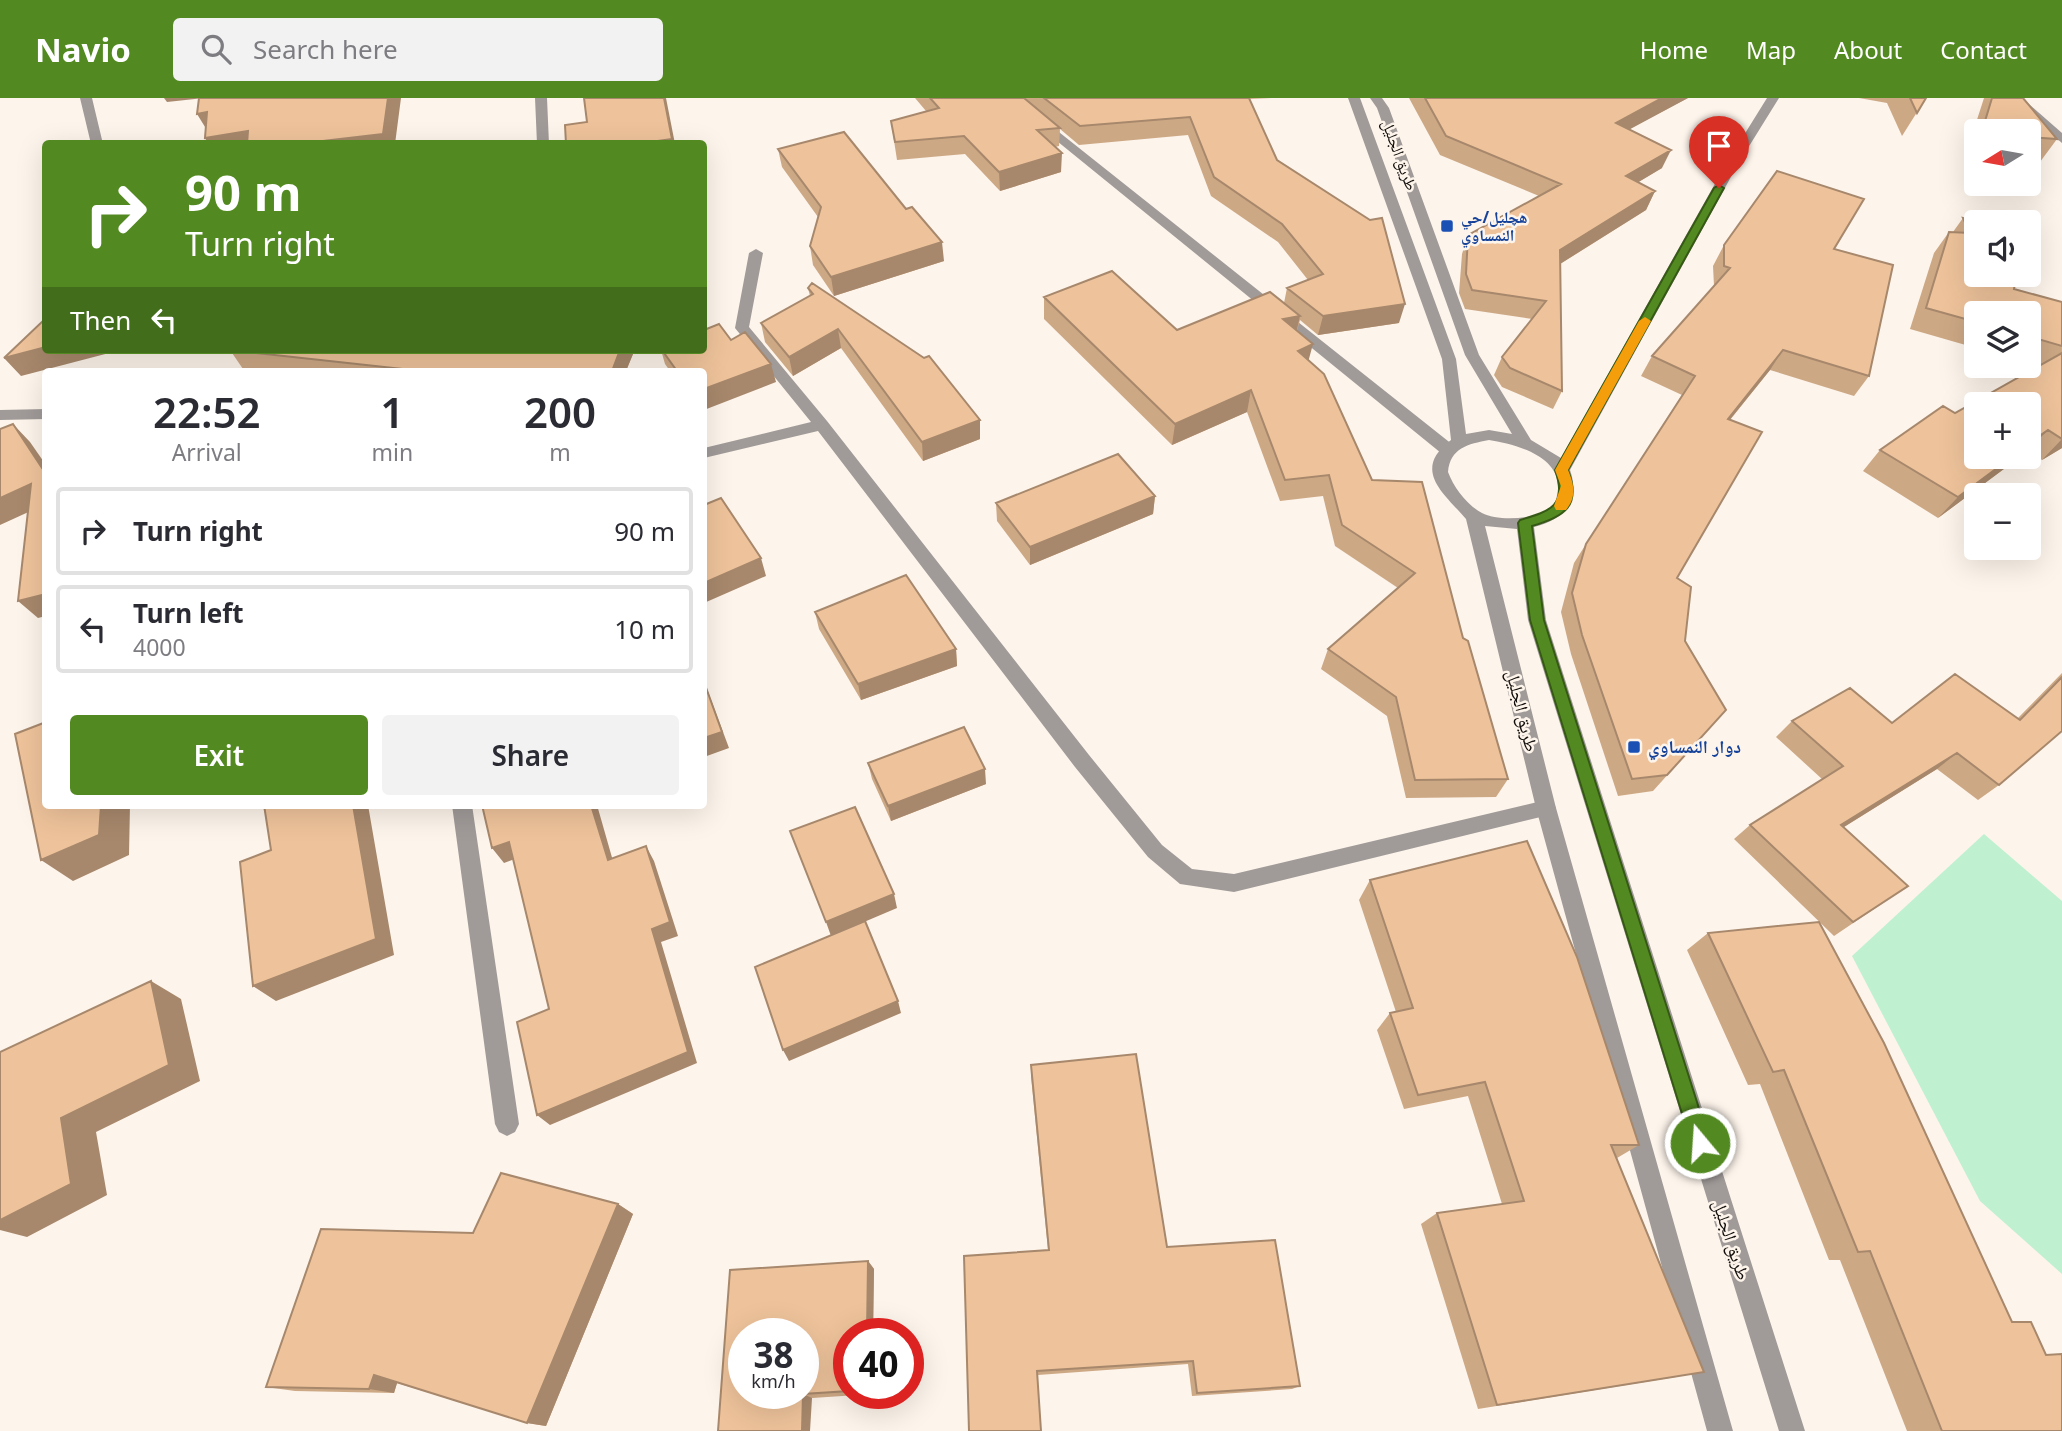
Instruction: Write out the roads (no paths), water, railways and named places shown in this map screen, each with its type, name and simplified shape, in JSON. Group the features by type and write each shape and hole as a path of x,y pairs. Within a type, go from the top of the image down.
{"street":[{"path":"86,98 96,140"},
{"path":"541,98 543,140"},
{"name":"طريق الجليل","path":"1354,98 1449,359 1453,445"},
{"name":"طريق الجليل","path":"1376,98 1382,108 1472,355 1524,442"},
{"path":"1562,470 1732,164 1773,98"},
{"path":"2015,98 2062,139"},
{"path":"1031,113 1453,445"},
{"path":"755,253 742,328 822,425 1082,761 1155,851 1187,878 1234,883 1546,808"},
{"path":"0,415 42,414"},
{"path":"707,452 822,425"},
{"path":"1489,435 1524,442 1552,459 1562,470 1568,486 1564,503 1552,515 1525,523 1474,516 1444,487 1440,474 1441,461 1453,445 1489,435"},
{"name":"طريق الجليل","path":"1474,516 1546,808 1720,1431"},
{"name":"طريق الجليل","path":"1525,523 1537,620 1592,803 1792,1431"},
{"path":"463,809 507,1124"}],"place":[{"name":"هچليل/حي النمساوي","path":"1447,226"},
{"name":"دوار النمساوي","path":"1634,747"}]}
